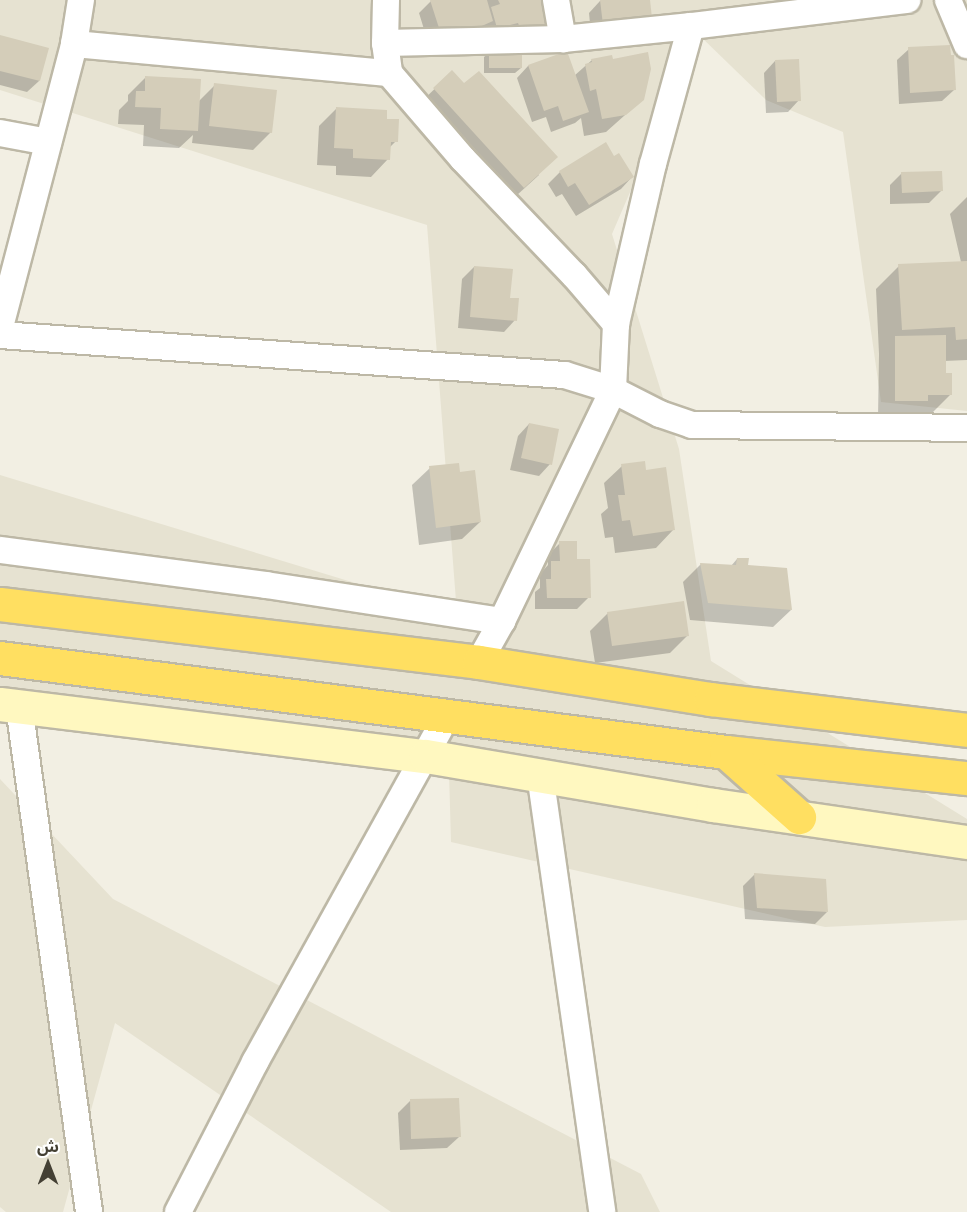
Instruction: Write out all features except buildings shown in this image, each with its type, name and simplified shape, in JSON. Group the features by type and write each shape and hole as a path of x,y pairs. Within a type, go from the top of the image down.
{"highway":[{"path":"0,604 479,662 711,699 967,730"},
{"path":"0,658 726,752 967,778"},
{"path":"726,752 799,817"}],"street":[{"path":"0,327 74,44 81,0"},
{"path":"386,0 385,43 389,73 463,159 574,275 616,324"},
{"path":"556,0 563,39"},
{"path":"385,43 563,39 907,0"},
{"path":"948,0 967,45"},
{"path":"479,662 502,621 614,390 616,324 653,164 691,26"},
{"path":"74,44 389,73"},
{"path":"0,133 48,142"},
{"path":"0,335 565,375 614,390 660,414 692,425 967,429"},
{"path":"0,550 266,585 502,621"},
{"path":"89,1212 9,705 426,756 967,842"},
{"path":"178,1212 255,1062 447,715"},
{"path":"540,774 602,1212"}],"shaded area":[{"path":"0,0 967,0 967,411 881,402 843,132 766,100 698,34 612,234 679,449 711,661 967,819 967,920 825,927 451,842 449,772 0,712 0,475 457,614 427,225 0,90"},
{"path":"0,779 113,899 641,1174 660,1212 391,1212 115,1023 63,1212 6,1212 0,1207"}]}
